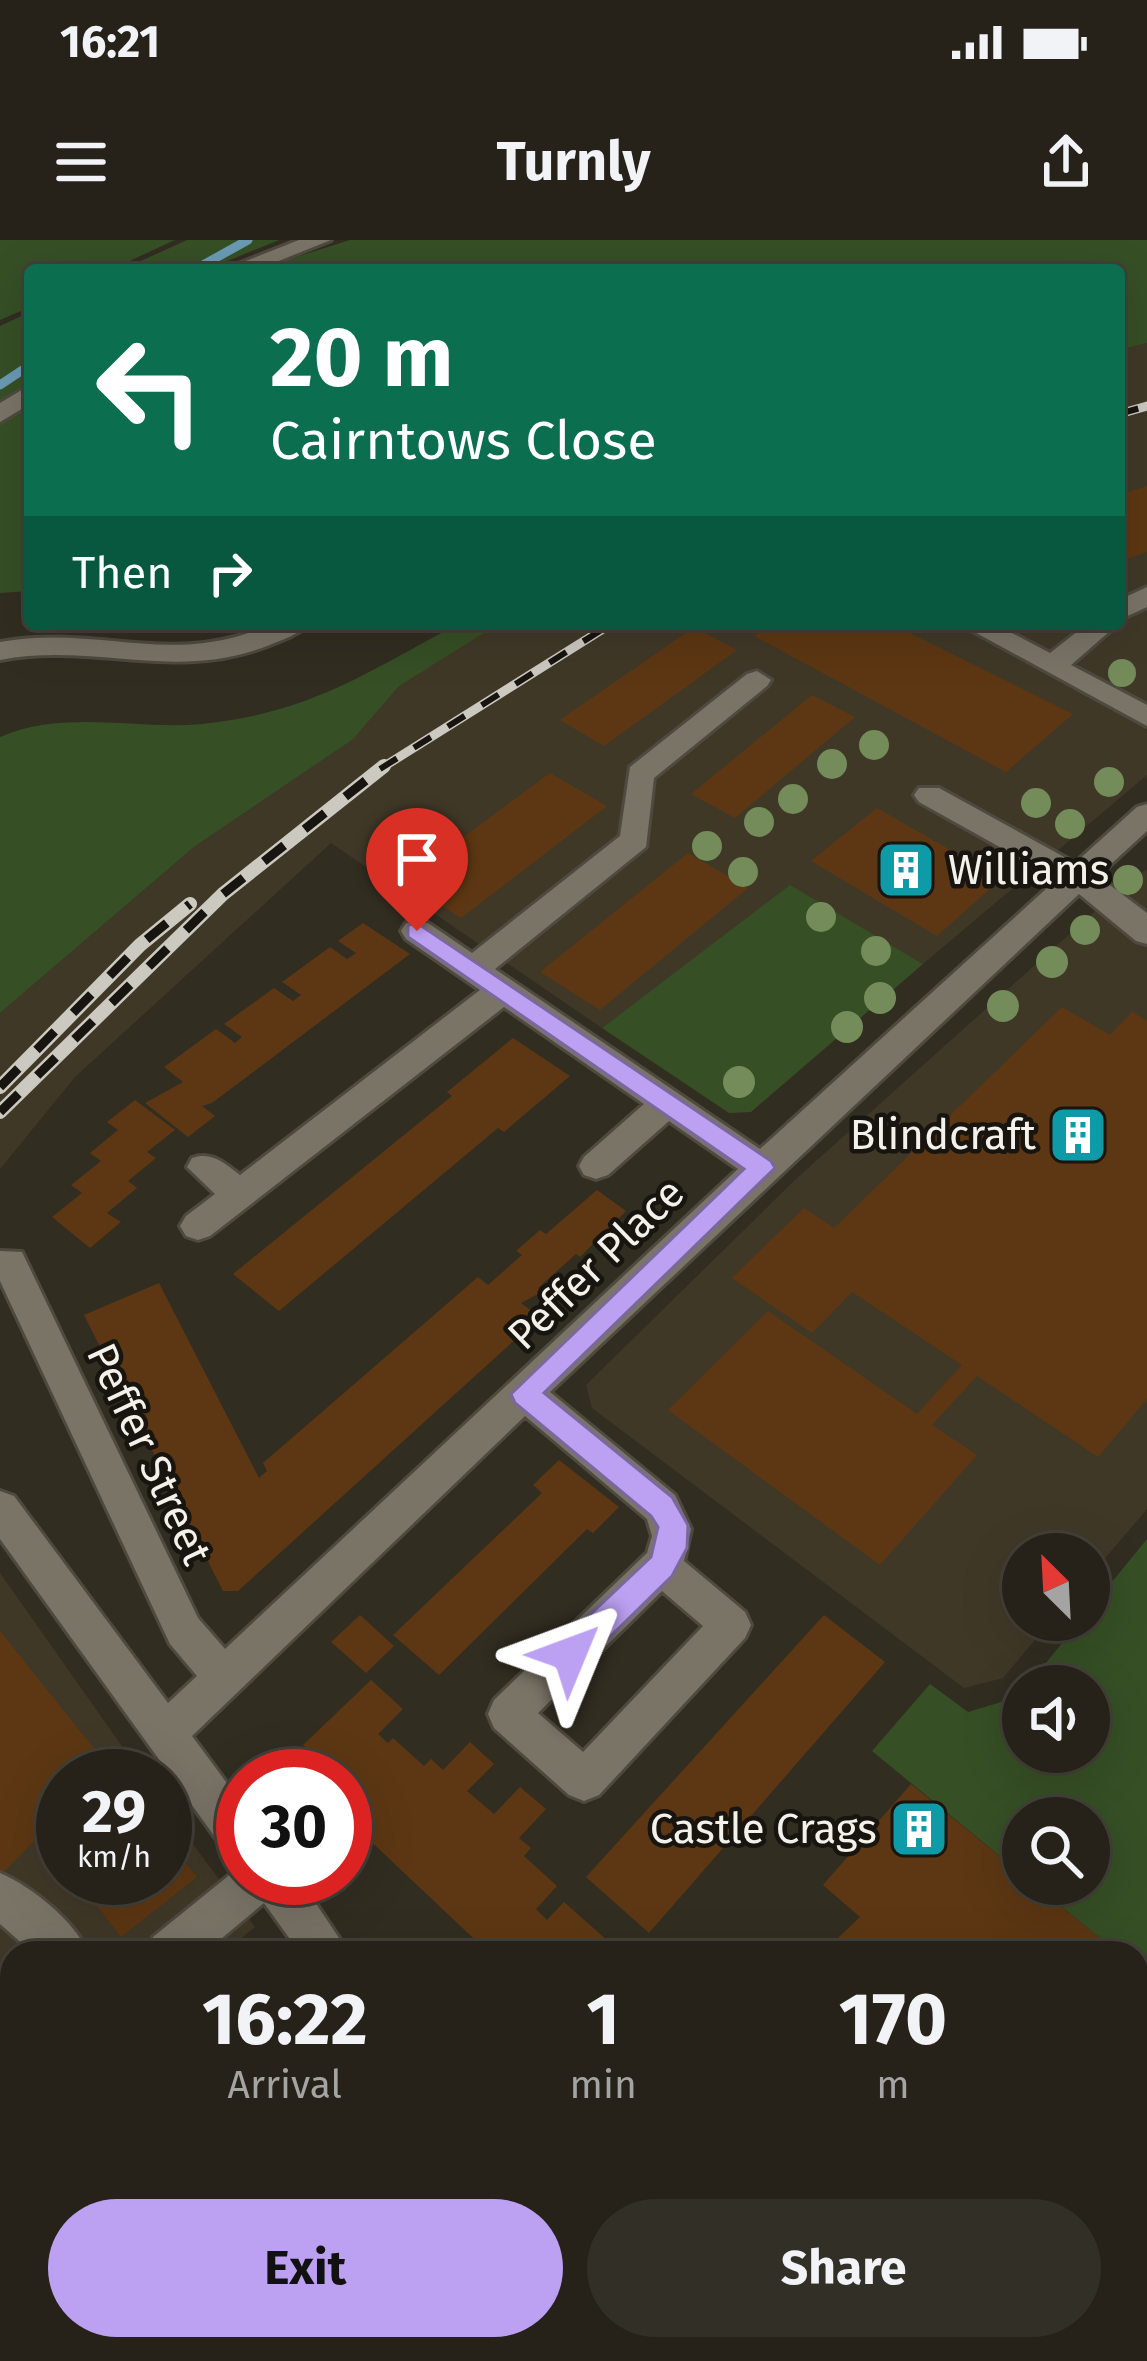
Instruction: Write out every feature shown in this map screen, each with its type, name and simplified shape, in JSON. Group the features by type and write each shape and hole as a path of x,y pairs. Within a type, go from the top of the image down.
{"street":[{"path":"251,264 320,240"},
{"path":"0,415 24,397"},
{"path":"0,651 91,644 171,656 232,651 281,630"},
{"path":"986,630 1147,717"},
{"path":"1053,665 1097,630"},
{"path":"473,970 635,840 640,774 757,680"},
{"path":"929,795 1077,879 1139,921 1147,933"},
{"name":"Peffer Place","path":"163,1735 762,1168 1147,814"},
{"path":"417,931 762,1168"},
{"path":"199,1226 503,990"},
{"path":"596,1166 668,1102"},
{"path":"204,1167 239,1193"},
{"name":"Peffer Street","path":"9,1262 184,1631 223,1676"},
{"path":"525,1394 662,1507 673,1525 672,1548 661,1566 509,1714 584,1781 731,1625 661,1566"},
{"path":"0,1508 216,1805"},
{"path":"184,1941 227,1905"},
{"path":"292,1905 318,1941"},
{"path":"6,1914 48,1941"}],"shaded area":[{"path":"1147,343 1147,775 923,964 790,886 602,1028 331,843 75,1077 0,1169 0,1013 194,847 352,740 369,694 484,630 1125,630 1125,348"},
{"path":"1147,869 1147,1509 1110,1552 1110,1533 1002,1533 1002,1641 1034,1641 1014,1665 1002,1665 1002,1678 964,1688 592,1408 586,1385 796,1179"},
{"path":"0,1573 124,1749 36,1749 36,1905 192,1905 192,1843 216,1875 216,1905 238,1905 255,1927 238,1941 0,1941"}],"green space":[{"path":"0,240 175,240 123,264 24,264 24,310 0,320"},
{"path":"187,240 279,240 220,264 134,264"},
{"path":"350,240 1147,240 1147,343 1125,348 1125,264 274,264"},
{"path":"24,315 24,591 0,593 0,326"},
{"path":"447,630 488,630 399,686 352,740 194,847 0,1013 0,737 74,722 177,725 240,719 306,700"},
{"path":"790,885 923,964 751,1112 729,1113 602,1028"},
{"path":"1147,1539 1147,1941 1103,1941 1060,1905 1110,1905 1110,1797 1002,1797 1002,1858 872,1751 930,1684 968,1712 1002,1702 1002,1773 1110,1773 1110,1665 1044,1665 1064,1641 1110,1641 1110,1584"}],"building":[{"path":"1147,486 1147,552 1125,560 1125,493"},
{"path":"690,630 700,630 737,650 604,746 560,720"},
{"path":"762,630 904,630 1073,714 1006,772 754,636"},
{"path":"812,695 855,717 735,818 691,794"},
{"path":"550,773 607,806 461,918 404,881"},
{"name":"Williams","path":"877,808 1001,879 937,936 811,861"},
{"path":"688,853 748,888 600,1010 540,972"},
{"path":"363,923 410,954 202,1106 215,1116 188,1137 145,1103 183,1082 164,1067 216,1029 235,1043 242,1037 224,1024 274,988 293,1001 301,995 282,982 330,947 347,959 356,953 338,941"},
{"path":"1062,1007 1110,1035 1132,1012 1147,1021 1147,1399 1098,1457 977,1376 932,1425 977,1455 880,1565 668,1410 768,1311 917,1414 962,1365 852,1292 812,1333 732,1278 804,1208 834,1228"},
{"path":"513,1038 570,1076 504,1132 498,1128 279,1311 233,1274 452,1096 447,1092"},
{"path":"135,1100 175,1130 147,1152 156,1158 128,1181 137,1188 107,1213 121,1222 90,1248 52,1217 82,1193 71,1185 101,1161 90,1153 118,1130 107,1122"},
{"path":"597,1190 626,1211 580,1257 576,1254 538,1288 542,1291 521,1303 540,1317 238,1591 223,1591 84,1315 159,1283 259,1478 267,1471 263,1463 478,1277 488,1285 522,1255 516,1251 540,1230 546,1234"},
{"path":"559,1460 619,1507 593,1533 587,1529 439,1675 393,1635 542,1493 533,1485"},
{"path":"360,1615 394,1646 366,1673 331,1642"},
{"path":"824,1615 885,1662 649,1933 586,1877"},
{"path":"0,1631 94,1749 36,1749 36,1839 0,1876"},
{"path":"371,1680 403,1709 378,1734 388,1743 393,1738 424,1766 431,1759 443,1770 470,1742 494,1764 467,1791 494,1814 520,1787 546,1809 519,1838 531,1848 524,1856 557,1886 536,1909 547,1920 564,1902 608,1941 476,1941 372,1842 372,1749 307,1749 303,1745"},
{"name":"Castle Crags","path":"911,1784 1002,1858 1002,1905 1060,1905 1103,1941 835,1941 860,1917 823,1885"},
{"path":"96,1905 162,1905 121,1937"}],"waterway":[{"path":"205,264 248,240"},
{"path":"0,385 24,369"}],"railway":[{"path":"1125,412 1147,406"},
{"path":"381,768 601,630"},
{"path":"0,1112 223,894 381,768"},
{"path":"0,1087 140,945 190,904"}],"place":[{"name":"Williams","path":"906,870"},
{"name":"Blindcraft","path":"1078,1135"},
{"name":"Castle Crags","path":"919,1829"}],"route":[{"path":"417,931 762,1168 525,1394 662,1507 673,1525 672,1548 661,1566 570,1654"}]}
